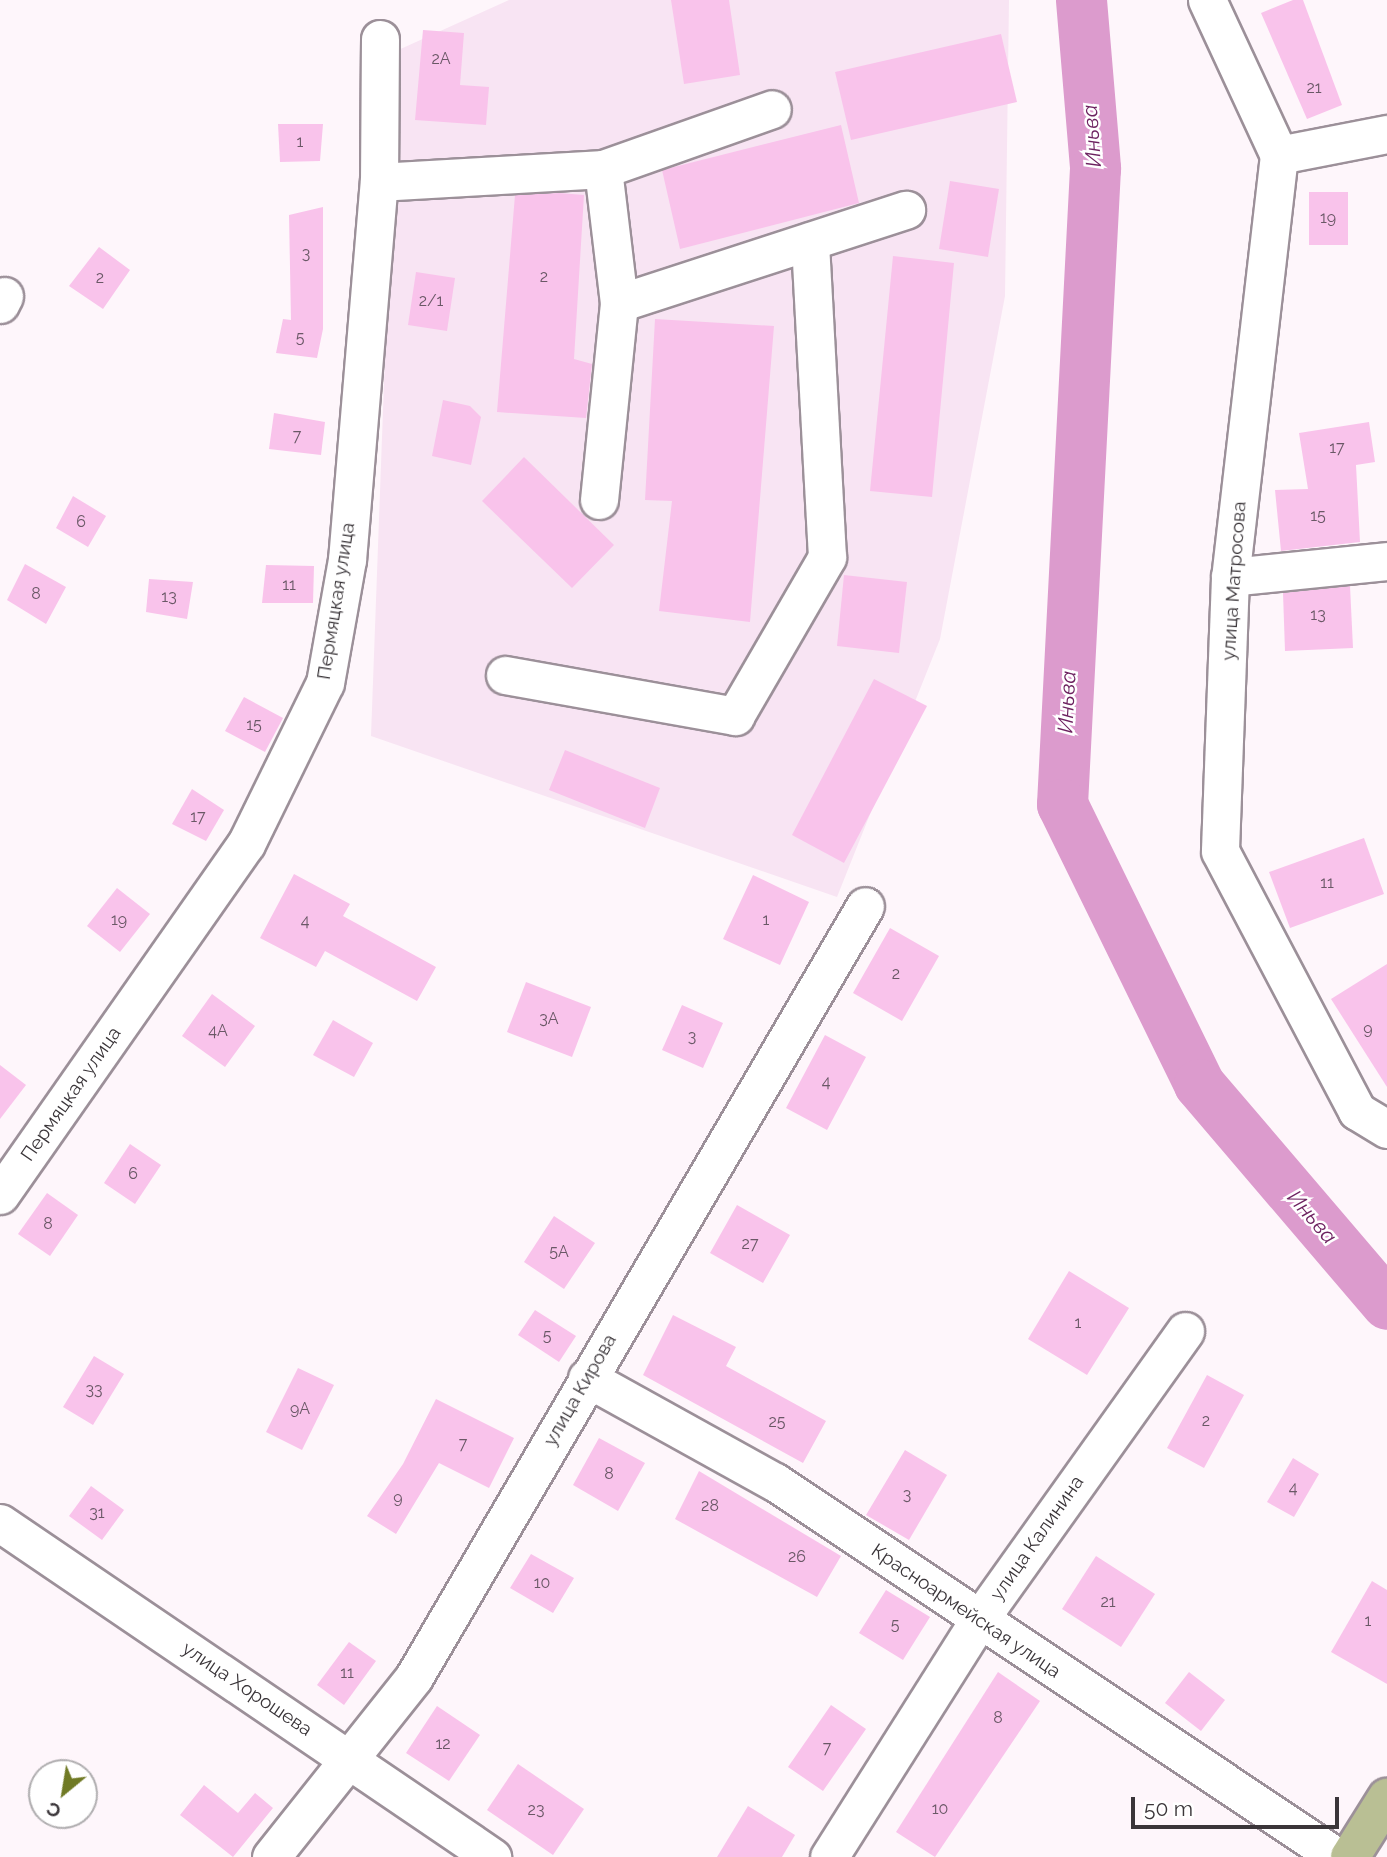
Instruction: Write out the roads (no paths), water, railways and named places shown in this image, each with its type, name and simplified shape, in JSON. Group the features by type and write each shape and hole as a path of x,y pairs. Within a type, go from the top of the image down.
{"main road":[{"path":"1350,1857 1387,1798"}],"street":[{"path":"1207,0 1279,155 1387,134"},
{"name":"Пермяцкая улица","path":"0,1195 246,844 325,682 347,559 379,182 380,39"},
{"path":"379,182 603,169 772,109"},
{"name":"улица Матросова","path":"1279,155 1230,577 1220,851 1357,1111 1387,1129"},
{"path":"598,500 619,303 603,169"},
{"path":"619,303 906,210"},
{"path":"505,676 735,716 827,557 810,241"},
{"path":"1230,577 1387,561"},
{"name":"улица Кирова","path":"271,1857 347,1757 414,1676 865,906"},
{"name":"улица Калинина","path":"829,1857 979,1620 1185,1331"},
{"name":"Красноармейская улица","path":"587,1378 775,1482 1337,1857"},
{"name":"улица Хорошева","path":"0,1523 492,1857"}],"waterway":[{"name":"Иньва","path":"1081,0 1095,168 1062,804 1199,1084 1387,1304"}]}
